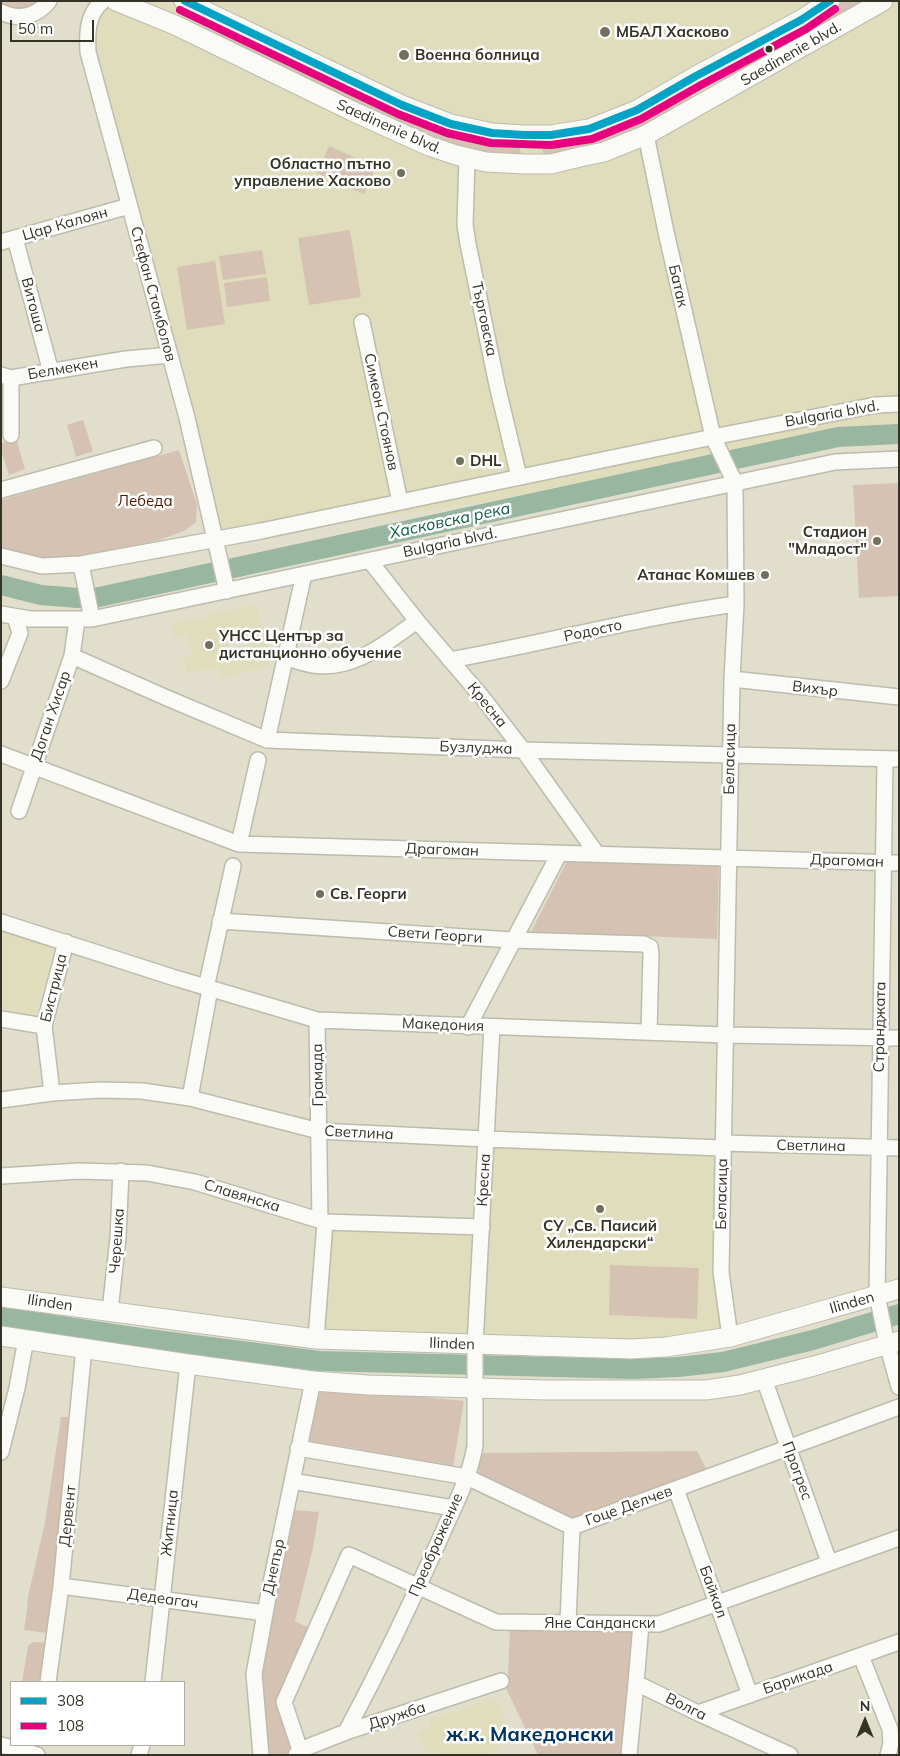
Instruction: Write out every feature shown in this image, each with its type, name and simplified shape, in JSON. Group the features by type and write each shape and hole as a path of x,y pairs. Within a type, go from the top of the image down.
{"main road":[{"name":"Saedinenie blvd.","path":"116,1 175,25 352,111 429,146 486,162 552,164 604,152 646,135 883,1"},
{"name":"Saedinenie blvd.","path":"184,1 402,105 451,124 492,133 551,135 589,129 636,110 801,20 830,1"},
{"path":"551,135 536,145 534,153 539,160 552,164"},
{"name":"Ilinden","path":"1,1336 313,1381 368,1385 475,1383 706,1390 740,1385 814,1366 885,1324 899,1290"},
{"name":"Ilinden","path":"1,1297 316,1339 475,1350 666,1347 730,1337 885,1324"}],"street":[{"path":"1,12 15,16 26,16 39,11 49,1"},
{"name":"Стефан Стамболов","path":"103,1 93,13 89,24 88,52 200,470 214,540 227,591"},
{"name":"Батак","path":"646,135 712,437 735,483"},
{"name":"Търговска","path":"467,158 465,225 468,244 497,385 520,477"},
{"name":"Цар Калоян","path":"8,240 129,206"},
{"name":"Витоша","path":"8,240 52,372"},
{"name":"Симеон Стоянов","path":"362,322 400,502"},
{"name":"Белмекен","path":"6,376 52,372 126,359 170,355"},
{"path":"6,376 11,435"},
{"name":"Bulgaria blvd.","path":"1,556 42,566 81,564 214,540 712,437 876,405 899,404"},
{"path":"1,490 154,448"},
{"name":"Bulgaria blvd.","path":"8,616 30,619 84,620 835,462 899,459"},
{"name":"Беласица","path":"730,1337 721,1272 730,756 736,604 735,483"},
{"name":"Кресна","path":"370,561 417,621 482,697 523,750 597,854"},
{"name":"Доган Хисар","path":"19,811 84,620 81,564"},
{"path":"267,740 304,574"},
{"name":"Родосто","path":"450,660 689,610 736,604"},
{"path":"1,681 20,633 8,616"},
{"path":"286,658 313,665 337,666 373,652 417,621"},
{"name":"Бузлуджа","path":"72,656 267,740 523,750 892,759"},
{"name":"Вихър","path":"732,679 899,697"},
{"name":"Драгоман","path":"1,754 239,844 899,863"},
{"name":"Странджата","path":"892,759 883,862 878,1147 885,1324 899,1388"},
{"path":"239,844 258,760"},
{"path":"468,1027 512,940 559,854"},
{"path":"190,1098 210,989 206,988 234,866"},
{"name":"Свети Георги","path":"220,921 512,940 644,944 650,947 649,1032"},
{"name":"Македония","path":"1,922 206,988 317,1020 468,1027 491,1034 649,1032 725,1043 899,1038"},
{"name":"Бистрица","path":"52,1093 44,1026 66,942"},
{"path":"1,1019 44,1026"},
{"name":"Грамада","path":"316,1339 323,1221 317,1020"},
{"name":"Кресна","path":"475,1350 491,1034"},
{"name":"Светлина","path":"1,1100 52,1093 100,1090 142,1092 190,1098 319,1131 486,1139 899,1148"},
{"name":"Славянска","path":"1,1176 79,1171 147,1173 194,1182 323,1221 482,1227"},
{"name":"Черешка","path":"110,1311 118,1238 121,1171"},
{"path":"1,1452 17,1388 26,1339"},
{"name":"Дервент","path":"48,1681 62,1586 84,1348"},
{"name":"Преображение","path":"346,1732 379,1670 419,1586 467,1477 475,1445 475,1350"},
{"name":"Житница","path":"153,1681 188,1364"},
{"name":"Прогрес","path":"764,1379 829,1562"},
{"name":"Днепър","path":"261,1755 254,1674 264,1613 313,1381"},
{"name":"Гоце Делчев","path":"298,1448 467,1477 572,1527 899,1407"},
{"path":"292,1481 453,1508"},
{"name":"Байкал","path":"676,1489 750,1695"},
{"path":"568,1622 572,1527"},
{"name":"Яне Сандански","path":"298,1752 284,1702 349,1555 496,1622 659,1624 899,1538"},
{"name":"Дедеагач","path":"62,1586 264,1613"},
{"path":"630,1755 641,1624"},
{"name":"Барикада","path":"698,1713 899,1642"},
{"path":"861,1656 890,1729 892,1743 888,1755"},
{"name":"Дружба","path":"298,1752 346,1732 500,1681"},
{"name":"Волга","path":"636,1683 790,1755"},
{"path":"1,1745 33,1752"}],"shaded area":[{"path":"103,1 899,1 899,442 779,451 755,455 712,467 585,488 214,540 88,52"},
{"name":"УНСС Център за дистанционно обучение","path":"256,605 261,627 264,627 270,667 221,677 219,667 187,674 184,658 192,657 187,634 174,637 171,623 196,618 197,620 208,618 207,615","holes":["248,631 253,656 233,660 227,635"]},
{"path":"1,928 55,945 36,1015 1,1009"},
{"name":"СУ „Св. Паисий Хилендарски“","path":"488,1143 717,1153 713,1266 721,1329 683,1340 618,1342 481,1337"},
{"path":"328,1225 476,1232 470,1339 320,1335"},
{"path":"491,1698 493,1703 499,1701 510,1731 494,1737 499,1750 486,1755 441,1755 440,1752 434,1755 427,1755 418,1732 431,1727 429,1720 453,1712 455,1714 458,1713 457,1710"}],"green space":[{"path":"1,1 47,1 39,9 1,11"},
{"path":"837,1 863,1 724,85 718,70"},
{"path":"174,14 319,76 407,117 519,144 522,157 466,151 404,128 170,19"},
{"path":"687,87 693,98 643,128 593,146 545,156 542,151 544,146 550,143"},
{"path":"329,146 376,167 364,194 317,173"},
{"path":"350,230 361,297 309,305 298,238"},
{"path":"262,250 266,274 223,280 219,256"},
{"path":"215,261 225,324 187,330 177,267"},
{"path":"267,277 270,301 227,307 224,283"},
{"path":"83,420 93,451 76,457 67,425"},
{"path":"16,438 25,469 9,475 1,450 1,443"},
{"name":"Лебеда","path":"179,450 197,505 196,522 184,531 159,540 71,561 21,556 1,549 1,500"},
{"name":"Стадион \"Младост\"","path":"899,483 899,596 859,598 853,485"},
{"path":"567,861 719,866 717,939 531,932"},
{"path":"610,1265 699,1268 697,1319 609,1315"},
{"path":"321,1387 464,1401 453,1467 365,1458 359,1455 359,1449 309,1441"},
{"path":"61,1417 71,1417 48,1633 24,1630 28,1597 45,1522"},
{"path":"697,1451 707,1470 573,1519 483,1478 479,1473 478,1467 480,1455 483,1453"},
{"path":"294,1510 319,1512 313,1548 295,1621 309,1628 276,1701 295,1752 293,1755 270,1755 259,1685"},
{"path":"510,1625 639,1627 626,1755 538,1755 503,1682 508,1680"},
{"path":"33,1642 46,1643 41,1681 22,1681 28,1646"}],"waterway":[{"name":"Хасковска река","path":"1,585 41,595 90,599 838,437 899,434"},
{"path":"1,1317 140,1338 319,1361 634,1369 723,1362 813,1340 899,1314"}],"transit line":[{"name":"308","path":"185,1 402,105 451,124 492,133 524,135 551,135 589,129 637,110 801,20 830,1"},
{"name":"108","path":"180,10 398,114 447,133 491,143 551,145 592,139 641,119 806,29 835,9"}],"place":[{"name":"МБАЛ Хасково","path":"605,32"},
{"name":"Военна болница","path":"404,55"},
{"name":"Областно пътно управление Хасково","path":"401,173"},
{"name":"DHL","path":"460,461"},
{"name":"Стадион \"Младост\"","path":"877,541"},
{"name":"Атанас Комшев","path":"765,575"},
{"name":"УНСС Център за дистанционно обучение","path":"209,645"},
{"name":"Св. Георги","path":"320,894"},
{"name":"СУ „Св. Паисий Хилендарски“","path":"600,1209"}],"district":[{"name":"ж.к. Македонски","path":"530,1735"}]}
